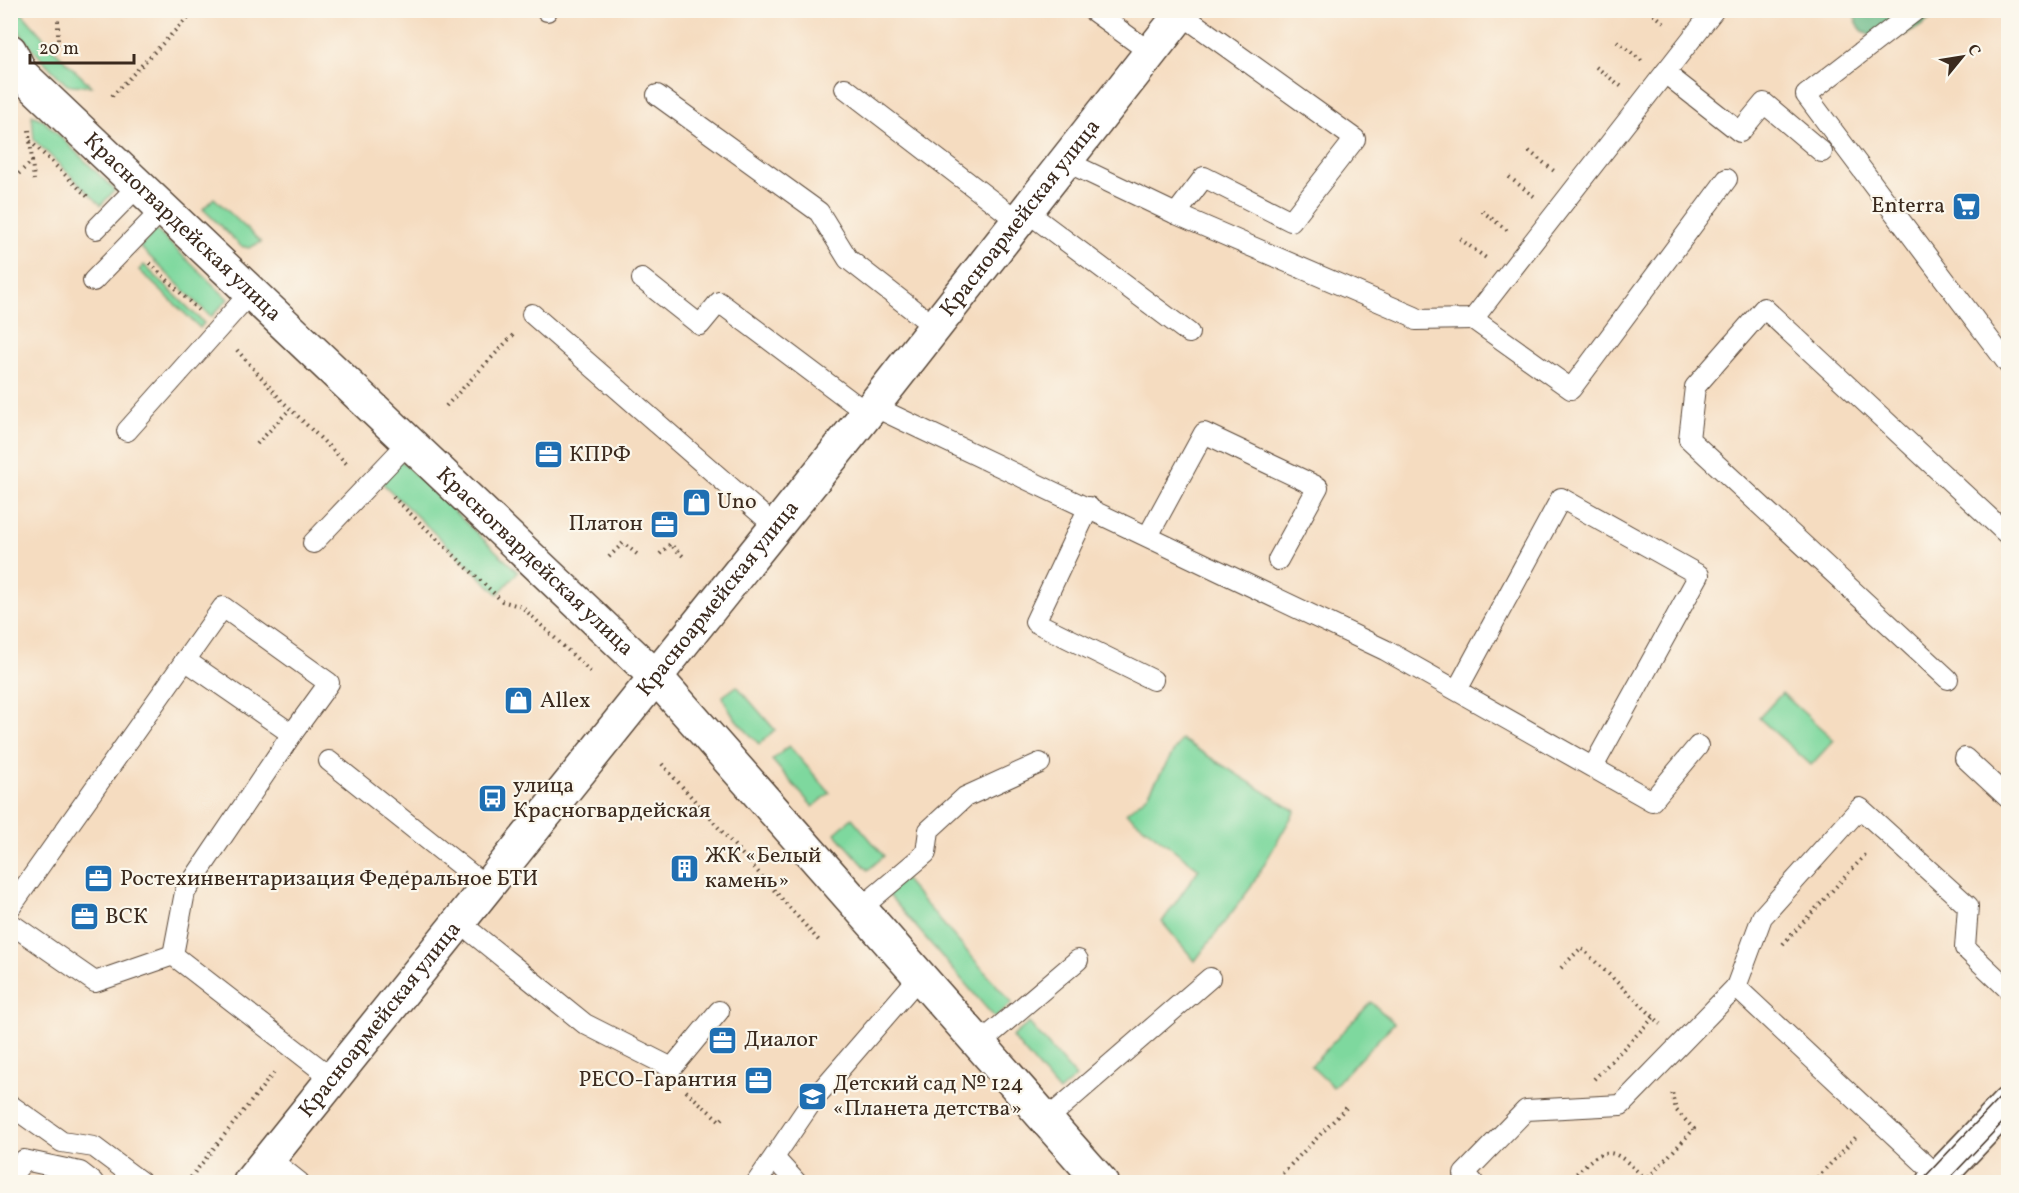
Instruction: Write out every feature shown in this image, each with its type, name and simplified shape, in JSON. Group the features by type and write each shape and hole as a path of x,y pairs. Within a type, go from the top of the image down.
{"street":[{"name":"Красноармейская улица","path":"260,1170 870,410 1183,12"},
{"name":"Красногвардейская улица","path":"14,70 164,209 656,677 1101,1182"},
{"path":"1937,1180 2008,1104"}],"lane":[{"path":"1092,10 1151,53"},
{"path":"1473,319 1657,70 1714,10"},
{"path":"1916,10 1806,95 2008,364"},
{"path":"1176,214 1204,177 1291,221 1355,139 1183,12"},
{"path":"1657,70 1740,132 1764,103 1822,152"},
{"path":"845,88 1189,333"},
{"path":"657,95 819,212 848,259 935,327"},
{"path":"1065,161 1176,214 1415,317 1416,320 1473,319 1571,388 1727,179"},
{"path":"102,223 138,186"},
{"path":"93,281 164,209"},
{"path":"642,279 700,325 719,302 870,410 1089,507 1385,650 1652,801 1698,746"},
{"path":"126,431 251,292"},
{"path":"1948,679 1689,439 1695,387 1764,308 2008,534"},
{"path":"532,315 776,527"},
{"path":"1148,536 1204,433 1318,487 1278,560"},
{"path":"313,543 408,443"},
{"path":"1457,690 1561,498 1699,575 1593,767"},
{"path":"1089,507 1035,622 1153,680"},
{"path":"10,908 223,607 329,682 184,892 173,955"},
{"path":"185,660 292,734"},
{"path":"1965,758 2008,798"},
{"path":"329,761 487,887"},
{"path":"861,908 926,853 929,830 965,797 1040,763"},
{"path":"1473,1182 1464,1174 1526,1110 1621,1105 1736,987 1762,917 1860,808 1968,906 1965,948 2008,989"},
{"path":"459,922 585,1024 672,1068 719,1011"},
{"path":"10,923 95,982 173,955"},
{"path":"173,955 333,1079"},
{"path":"979,1044 1078,960"},
{"path":"758,1182 813,1100 920,976"},
{"path":"1046,1120 1210,978"},
{"path":"1736,987 1937,1180"},
{"path":"10,1105 62,1142 94,1147 141,1182"},
{"path":"775,1159 796,1182"},
{"path":"10,1178 24,1160 80,1172 93,1182"},
{"path":"260,1170 299,1182"}],"path":[{"path":"58,10 58,46"},
{"path":"112,96 195,10"},
{"path":"1649,10 1667,25"},
{"path":"1617,41 1657,70"},
{"path":"1596,67 1629,93"},
{"path":"34,180 30,141 102,223"},
{"path":"1529,152 1562,178"},
{"path":"10,182 32,161"},
{"path":"1509,177 1542,203"},
{"path":"1482,211 1515,237"},
{"path":"1460,239 1493,264"},
{"path":"130,244 218,329 281,400"},
{"path":"446,406 512,336"},
{"path":"257,444 290,409"},
{"path":"609,557 623,543 638,555"},
{"path":"660,554 670,544 685,558"},
{"path":"453,554 502,601 522,607 593,674"},
{"path":"662,764 821,943"},
{"path":"1780,948 1872,847"},
{"path":"405,872 423,886"},
{"path":"1561,968 1581,948 1681,1043"},
{"path":"187,1182 293,1048"},
{"path":"672,1068 677,1084 720,1121 725,1116"},
{"path":"1569,1182 1590,1160 1597,1155 1608,1153 1617,1154 1625,1159 1646,1180 1694,1129 1676,1110 1671,1093 1676,1085"},
{"path":"1274,1182 1347,1107"}],"green space":[{"path":"10,11 20,11 56,52 91,86 67,85 26,40"},
{"path":"1853,11 1941,11 1906,34 1881,38 1862,30"},
{"path":"32,115 43,120 115,190 101,205 34,140"},
{"path":"214,198 261,242 249,248 241,246 203,209"},
{"path":"156,230 228,299 211,317 140,247"},
{"path":"144,265 204,323 200,328 139,270"},
{"path":"399,459 518,572 498,594 379,480"},
{"path":"737,686 775,730 759,744 738,722 725,703 723,696"},
{"path":"1782,693 1834,740 1811,765 1759,718"},
{"path":"1181,739 1295,811 1251,887 1195,961 1162,922 1199,869 1126,813 1148,795"},
{"path":"789,746 830,793 813,807 772,760"},
{"path":"852,818 884,856 868,870 835,833"},
{"path":"904,879 1012,1003 995,1018 887,893"},
{"path":"1371,1002 1394,1023 1333,1087 1311,1066"},
{"path":"1029,1023 1076,1077 1059,1092 1012,1037"}],"tram line":[{"path":"1920,1182 2008,1089"},
{"path":"1946,1182 2008,1117"}],"place":[{"name":"Enterra","path":"1966,206"},
{"name":"КПРФ","path":"548,455"},
{"name":"Uno","path":"696,502"},
{"name":"Платон","path":"664,524"},
{"name":"Allex","path":"519,701"},
{"name":"улица Красногвардейская","path":"492,799"},
{"name":"ЖК «Белый камень»","path":"684,869"},
{"name":"Ростехинвентаризация Федеральное БТИ","path":"99,879"},
{"name":"ВСК","path":"84,917"},
{"name":"Диалог","path":"723,1040"},
{"name":"РЕСО-Гарантия","path":"758,1080"},
{"name":"Детский сад № 124 «Планета детства»","path":"812,1097"}]}
